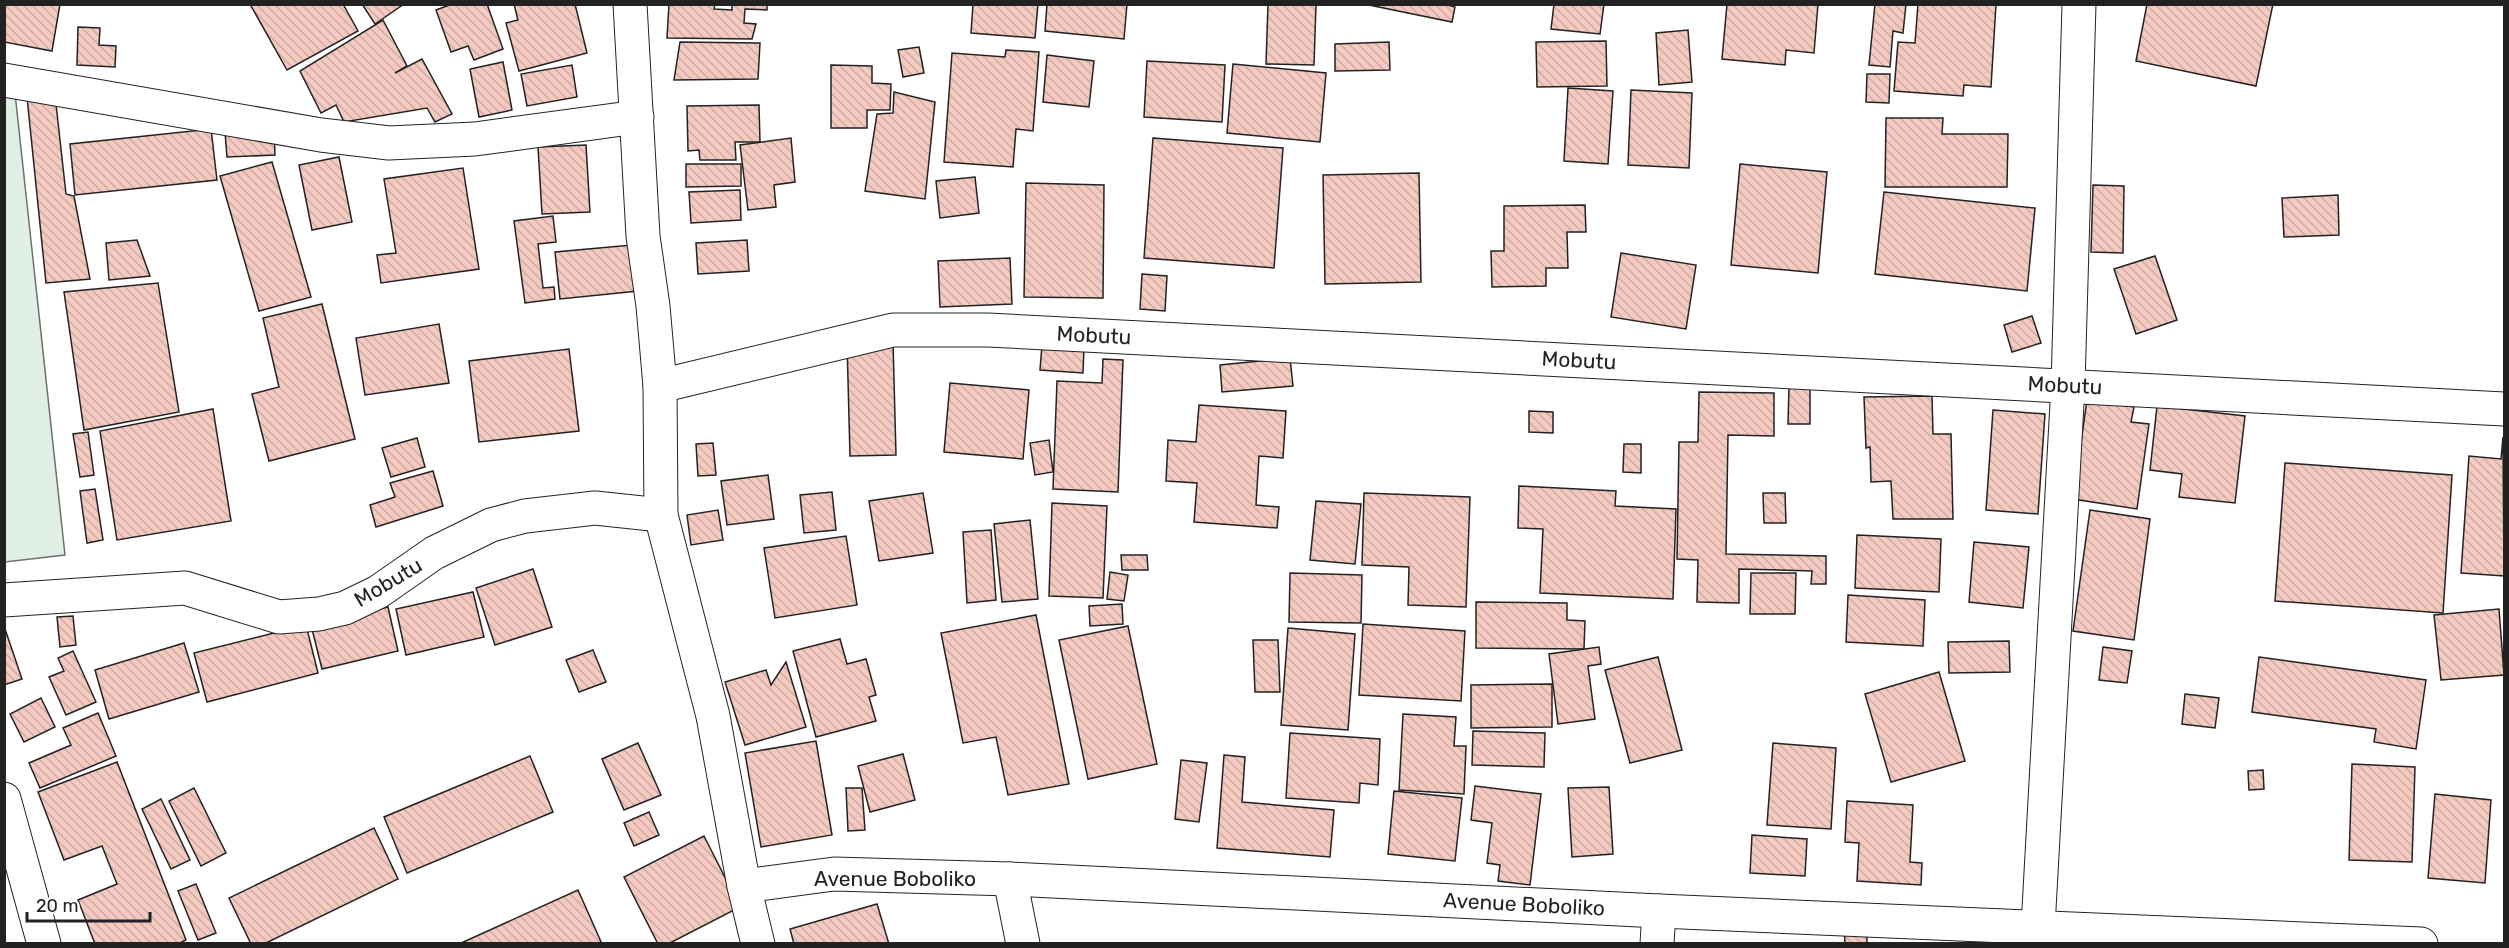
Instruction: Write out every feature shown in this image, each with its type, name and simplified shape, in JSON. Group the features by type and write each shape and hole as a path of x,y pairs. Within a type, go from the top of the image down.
{"street":[{"path":"630,4 643,236 653,306 660,386 661,515 713,716 744,886 758,944"},
{"path":"2038,927 2068,385 2079,4"},
{"path":"4,80 321,135 388,143 475,139 638,117"},
{"name":"Mobutu","path":"660,386 893,330 988,330 2505,409"},
{"name":"Mobutu","path":"4,600 184,588 279,617 319,615 345,608 378,592 434,553 491,525 525,516 595,508 661,515"},
{"path":"4,799 45,944"},
{"name":"Avenue Boboliko","path":"744,886 834,874 1010,879 1659,911 2421,944"},
{"path":"1010,879 1023,944"},
{"path":"1657,944 1659,911"}],"green space":[{"path":"15,93 65,555 5,562 4,96"}],"building":[{"path":"4,4 60,4 52,51 4,42"},
{"path":"250,4 343,4 358,31 287,70"},
{"path":"362,4 404,4 375,24"},
{"path":"452,4 487,4 503,49 474,60 468,46 451,52 436,10"},
{"path":"514,4 575,4 587,53 519,71 506,23 518,20"},
{"path":"669,4 715,4 714,9 732,10 732,4 767,4 767,10 745,9 744,23 756,24 752,39 667,38"},
{"path":"973,4 1038,4 1035,38 971,33"},
{"path":"1047,4 1127,4 1124,39 1045,31"},
{"path":"1268,4 1316,4 1314,65 1266,64"},
{"path":"1364,4 1444,4 1455,7 1452,22"},
{"path":"1554,4 1604,4 1600,34 1551,29"},
{"path":"1727,4 1818,4 1814,53 1786,50 1785,65 1722,59"},
{"path":"1875,4 1906,4 1903,33 1893,31 1890,67 1869,65"},
{"path":"1918,4 1996,4 1991,87 1964,85 1963,96 1894,91 1898,42 1915,43"},
{"path":"2147,4 2273,4 2256,86 2136,61"},
{"path":"383,20 407,66 395,73 422,59 452,114 435,122 427,108 344,122 336,105 321,113 300,71"},
{"path":"78,27 100,28 99,45 116,46 115,67 77,65"},
{"path":"1688,30 1692,82 1659,85 1656,33"},
{"path":"1606,41 1607,86 1537,87 1536,42"},
{"path":"680,42 760,43 758,79 674,80"},
{"path":"1389,42 1390,70 1335,71 1335,44"},
{"path":"919,47 924,73 903,77 898,50"},
{"path":"1006,50 1039,52 1033,131 1016,129 1013,167 944,162 952,53 1005,57"},
{"path":"1047,55 1094,61 1089,107 1043,102"},
{"path":"1147,61 1225,65 1222,122 1144,117"},
{"path":"503,62 512,110 479,117 470,69"},
{"path":"1233,64 1326,73 1320,142 1227,133"},
{"path":"572,65 577,97 527,106 521,74"},
{"path":"831,65 872,66 872,83 891,84 890,110 867,110 867,128 831,128"},
{"path":"1867,74 1890,74 1889,103 1866,102"},
{"path":"1568,88 1613,91 1608,164 1564,161"},
{"path":"1631,90 1692,93 1689,168 1628,165"},
{"path":"894,92 935,102 925,199 865,191 877,114 893,113"},
{"path":"27,97 56,104 66,194 74,196 90,279 46,283"},
{"path":"759,105 760,142 735,142 736,160 700,160 699,150 688,151 687,106"},
{"path":"1886,118 1943,118 1942,134 2008,134 2007,187 1885,187"},
{"path":"211,129 217,180 75,195 70,144"},
{"path":"274,130 275,155 227,157 225,132"},
{"path":"791,138 795,182 774,185 776,207 748,210 740,145"},
{"path":"1153,138 1283,148 1274,268 1144,258"},
{"path":"586,145 590,212 542,214 538,147"},
{"path":"339,157 352,222 312,230 299,165"},
{"path":"272,162 311,297 259,311 220,176"},
{"path":"686,164 741,164 741,186 686,187"},
{"path":"1740,164 1827,172 1818,273 1731,265"},
{"path":"463,168 479,269 381,283 377,255 396,253 384,179"},
{"path":"1419,173 1421,282 1325,284 1323,175"},
{"path":"975,177 979,213 940,218 936,181"},
{"path":"1026,183 1104,185 1103,298 1024,297"},
{"path":"2093,185 2124,186 2123,253 2091,252"},
{"path":"740,190 741,220 691,223 689,192"},
{"path":"1884,192 2035,208 2027,291 1875,274"},
{"path":"2338,195 2339,235 2284,237 2282,198"},
{"path":"1585,205 1586,232 1567,232 1568,268 1546,268 1546,286 1492,287 1491,251 1504,251 1504,206"},
{"path":"553,216 556,242 538,244 543,288 554,287 555,299 525,303 514,221"},
{"path":"137,240 150,276 109,280 106,243"},
{"path":"747,240 749,271 698,274 696,243"},
{"path":"643,244 648,290 560,299 555,252"},
{"path":"1621,253 1696,265 1686,329 1611,317"},
{"path":"2155,256 2177,320 2136,334 2114,269"},
{"path":"1010,258 1012,304 940,307 938,261"},
{"path":"1142,274 1167,276 1165,311 1140,309"},
{"path":"158,283 179,412 84,430 64,292"},
{"path":"322,304 355,439 269,461 252,394 279,387 263,318"},
{"path":"2032,316 2041,343 2012,352 2004,325"},
{"path":"439,324 449,383 365,395 356,338"},
{"path":"847,342 893,342 896,455 850,456"},
{"path":"1042,345 1084,347 1083,373 1040,370"},
{"path":"569,349 579,431 479,442 469,361"},
{"path":"1290,358 1293,386 1222,392 1220,365"},
{"path":"1103,359 1123,360 1118,492 1053,489 1057,381 1102,383"},
{"path":"950,383 1029,390 1023,459 944,452"},
{"path":"1789,387 1810,387 1810,424 1788,424"},
{"path":"1699,392 1774,393 1774,436 1728,435 1726,554 1826,556 1826,584 1811,584 1812,571 1739,569 1739,603 1697,602 1698,560 1677,559 1679,442 1698,442"},
{"path":"1932,396 1933,434 1951,434 1953,519 1893,519 1891,481 1871,482 1870,447 1866,448 1864,397"},
{"path":"2087,400 2134,407 2131,422 2149,424 2137,509 2073,499"},
{"path":"1199,405 1286,411 1283,458 1259,456 1256,505 1279,507 1277,528 1194,522 1197,483 1166,481 1168,440 1196,442"},
{"path":"2157,406 2245,416 2235,503 2179,497 2182,474 2150,470"},
{"path":"213,409 231,521 117,540 100,431"},
{"path":"1993,410 2045,414 2038,514 1986,510"},
{"path":"1529,411 1553,412 1553,433 1529,432"},
{"path":"88,432 94,475 80,477 73,434"},
{"path":"2503,437 2504,576 2461,573 2469,456 2501,459"},
{"path":"417,438 425,467 391,477 382,448"},
{"path":"1049,440 1053,472 1035,475 1030,443"},
{"path":"713,443 716,475 698,476 696,444"},
{"path":"1624,444 1641,444 1641,473 1623,472"},
{"path":"2285,463 2452,475 2443,613 2275,601"},
{"path":"433,471 443,506 376,527 370,505 395,497 390,483"},
{"path":"768,475 774,519 727,525 721,481"},
{"path":"1519,486 1616,491 1615,506 1676,509 1673,599 1540,593 1543,529 1518,528"},
{"path":"95,489 103,540 87,543 80,491"},
{"path":"832,492 836,530 804,533 800,495"},
{"path":"923,493 933,553 879,561 869,501"},
{"path":"1364,493 1470,497 1466,607 1408,605 1409,567 1362,565"},
{"path":"1763,493 1785,493 1786,523 1764,523"},
{"path":"1316,501 1361,504 1355,564 1310,560"},
{"path":"1052,503 1107,506 1103,598 1049,596"},
{"path":"718,510 723,540 691,545 687,515"},
{"path":"2090,510 2150,519 2134,640 2073,631"},
{"path":"1030,520 1038,599 1002,602 994,524"},
{"path":"991,530 996,600 967,603 963,532"},
{"path":"1857,535 1941,539 1939,592 1855,588"},
{"path":"846,536 857,605 775,618 764,548"},
{"path":"1974,542 2029,547 2023,608 1969,602"},
{"path":"1121,555 1147,555 1148,570 1122,570"},
{"path":"533,569 552,627 495,645 476,588"},
{"path":"1110,572 1128,575 1124,601 1107,599"},
{"path":"1290,573 1362,575 1361,623 1289,622"},
{"path":"1751,573 1796,573 1795,614 1750,614"},
{"path":"473,592 484,637 406,655 396,609"},
{"path":"1848,595 1925,600 1923,646 1846,642"},
{"path":"1476,602 1567,603 1567,620 1585,621 1584,649 1476,648"},
{"path":"1122,604 1123,624 1090,626 1089,606"},
{"path":"388,607 398,651 322,669 311,625"},
{"path":"2499,609 2504,675 2441,680 2434,615"},
{"path":"1036,615 1069,784 1008,795 996,737 963,743 941,633"},
{"path":"73,616 76,645 60,647 57,617"},
{"path":"1363,624 1465,631 1461,701 1359,695"},
{"path":"306,625 318,673 207,702 194,653"},
{"path":"4,626 22,679 4,685"},
{"path":"1128,626 1157,764 1088,779 1059,640"},
{"path":"1288,628 1355,634 1348,730 1281,725"},
{"path":"840,639 847,664 866,659 876,695 869,697 876,721 816,737 793,651"},
{"path":"1253,640 1278,640 1280,692 1255,692"},
{"path":"2009,641 2010,672 1949,673 1948,642"},
{"path":"184,643 199,692 109,719 95,670"},
{"path":"1599,647 1601,664 1588,666 1595,719 1558,724 1549,654"},
{"path":"2103,647 2132,651 2127,683 2099,680"},
{"path":"593,650 606,682 579,692 566,660"},
{"path":"73,651 96,702 66,715 49,677 64,671 58,658"},
{"path":"1658,657 1682,750 1630,763 1605,670"},
{"path":"2259,657 2426,680 2416,749 2374,742 2376,729 2252,712"},
{"path":"786,662 806,727 745,745 725,682 766,670 771,685"},
{"path":"1939,672 1965,761 1891,782 1865,694"},
{"path":"1552,684 1552,727 1471,728 1471,685"},
{"path":"2185,694 2219,698 2215,728 2182,724"},
{"path":"41,698 55,727 24,742 10,714"},
{"path":"98,713 116,756 40,788 29,763 71,745 63,728"},
{"path":"1403,714 1456,717 1454,746 1466,746 1464,794 1399,790"},
{"path":"1473,731 1545,733 1544,767 1472,765"},
{"path":"1290,733 1380,739 1378,785 1360,783 1359,803 1286,798"},
{"path":"816,741 832,835 761,847 745,753"},
{"path":"638,743 661,795 624,810 602,759"},
{"path":"1773,743 1836,748 1831,829 1767,825"},
{"path":"903,754 915,800 870,812 858,766"},
{"path":"1224,755 1245,757 1242,802 1334,810 1330,857 1217,848"},
{"path":"530,756 553,812 407,873 384,817"},
{"path":"1181,760 1207,763 1199,822 1175,819"},
{"path":"117,762 186,940 178,944 95,944 78,900 117,884 102,846 64,860 38,792"},
{"path":"2352,764 2415,767 2412,862 2349,860"},
{"path":"2263,770 2264,789 2249,790 2248,771"},
{"path":"1475,786 1541,794 1530,885 1498,881 1500,865 1487,863 1492,823 1471,820"},
{"path":"1609,787 1613,854 1572,857 1568,788"},
{"path":"194,788 226,853 201,866 169,801"},
{"path":"846,788 862,788 865,830 848,831"},
{"path":"1394,791 1462,798 1455,861 1388,854"},
{"path":"2435,794 2491,800 2485,883 2428,878"},
{"path":"161,799 190,860 171,869 142,809"},
{"path":"1847,801 1913,805 1910,862 1922,863 1921,885 1857,881 1859,843 1845,842"},
{"path":"649,812 659,835 634,846 624,823"},
{"path":"374,828 398,879 264,944 251,944 229,898"},
{"path":"1752,835 1807,839 1805,876 1750,873"},
{"path":"704,836 740,907 668,944 658,944 624,877"},
{"path":"196,884 216,933 198,940 178,891"},
{"path":"578,890 602,944 459,944"},
{"path":"877,904 889,944 794,944 790,929"},
{"path":"1844,927 1867,927 1867,944 1845,944"}]}
